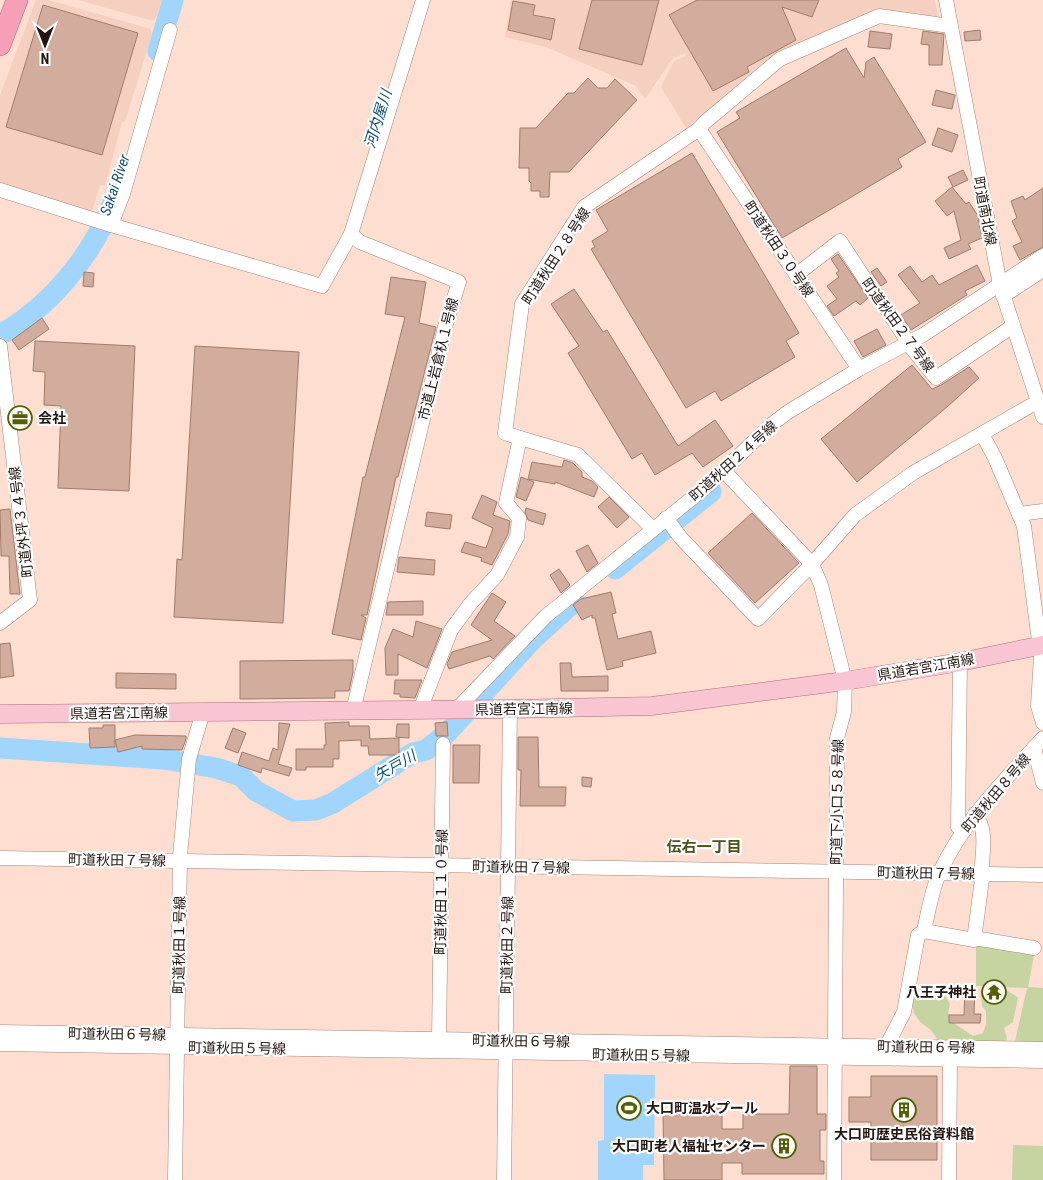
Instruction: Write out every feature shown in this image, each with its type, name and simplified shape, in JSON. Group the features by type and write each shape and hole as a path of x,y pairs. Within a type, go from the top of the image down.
{"highway":[{"path":"0,45 17,0"}],"main road":[{"name":"県道若宮江南線","path":"0,714 456,710 652,706 845,681 960,662 1041,646"}],"street":[{"path":"0,190 105,223 322,286 349,239 423,0"},
{"name":"町道南北線","path":"946,0 1002,290 1041,408"},
{"name":"町道秋田２８号線","path":"520,438 505,433 522,304 584,207 699,129 780,59 879,16 950,26"},
{"path":"105,223 123,194 170,30"},
{"name":"町道秋田３０号線","path":"699,129 859,369"},
{"name":"市道上岩倉杁１号線","path":"349,239 459,282 445,327 353,711"},
{"name":"町道秋田２７号線","path":"796,274 840,241 911,347 936,378 1013,326"},
{"name":"町道秋田２４号線","path":"456,710 546,616 706,487 772,424 788,412 859,369 1002,290 1043,256"},
{"path":"1002,290 1043,270"},
{"name":"町道外坪３４号線","path":"0,346 30,600 0,623"},
{"path":"666,518 682,538 758,619 812,564 855,515 913,473 1030,406 1041,408"},
{"path":"982,434 996,458 1024,526 1041,646 1038,706 1043,723"},
{"path":"420,710 451,630 471,603 497,575 517,537 519,518 506,503 520,438 578,455 653,529"},
{"path":"724,470 812,564"},
{"path":"1019,514 1043,511"},
{"name":"町道下小口５８号線","path":"812,564 819,576 845,681 844,712 837,738 834,1180"},
{"path":"960,662 958,827 963,830"},
{"name":"町道秋田２号線","path":"504,1180 510,709"},
{"name":"町道秋田１号線","path":"175,1180 180,861 190,759 203,712"},
{"path":"1038,743 1042,775"},
{"name":"町道秋田８号線","path":"886,1046 904,1012 918,935 924,931 939,874 963,830 1038,743"},
{"name":"町道秋田１１０号線","path":"439,1040 443,744"},
{"path":"974,939 984,834 976,814"},
{"name":"町道秋田７号線","path":"0,858 1043,875"},
{"path":"924,931 1034,948"},
{"name":"町道秋田６号線","path":"0,1032 177,1041 439,1040 506,1046 834,1052 886,1046 1043,1049"},
{"name":"町道秋田５号線","path":"0,1044 177,1041 506,1046"},
{"path":"834,1052 950,1060 1043,1061"},
{"path":"949,1180 950,1060"}],"shaded area":[{"path":"36,0 49,0 151,29 151,37 125,122 122,122 105,186 100,185 91,215 0,187 0,95"},
{"path":"78,0 162,0 153,21"},
{"path":"511,0 935,0 938,15 935,18 875,11 746,82 686,128 661,87 674,61 686,56 685,53 672,59 645,99 636,86 546,47 505,37"}],"green space":[{"path":"976,940 1035,950 1028,987 1043,988 1043,1046 1014,1046 1027,988 1003,987 1018,998 1013,1022 1004,1028 1007,1039 1000,1047 946,1048 931,1030 920,1022 914,1013 912,1004 915,993 939,993 945,996 950,1004 948,1013 956,1019 955,1024 973,1036 983,1033 986,1024 986,1011 982,1006 981,994 985,986 976,986"},
{"path":"1013,1145 1043,1146 1043,1180 1012,1180"}],"water":[{"name":"大口町温水プール","path":"604,1074 655,1075 654,1165 643,1165 643,1180 598,1180 598,1141 604,1140"}],"building":[{"path":"592,0 659,0 642,65 579,49"},
{"path":"697,0 819,0 812,17 782,7 796,40 747,67 749,72 713,91 669,15"},
{"path":"513,1 535,5 533,15 555,19 551,40 508,30"},
{"path":"43,5 138,33 102,155 6,127"},
{"path":"980,30 981,40 965,41 964,32"},
{"path":"870,31 892,34 890,49 868,47"},
{"path":"923,31 944,34 942,65 929,65 929,45 921,44"},
{"path":"846,48 864,78 866,62 874,57 926,142 898,159 902,167 782,238 717,132 740,118 736,112"},
{"path":"588,78 598,88 607,88 615,79 637,100 569,172 550,172 549,197 540,197 540,191 531,191 529,168 519,168 520,128 536,128 568,93 574,93"},
{"path":"936,90 955,95 952,109 932,105"},
{"path":"938,128 958,135 952,152 932,145"},
{"path":"692,153 799,333 786,341 795,357 721,401 715,391 686,408 591,249 595,247 592,241 608,231 596,210"},
{"path":"963,170 968,180 953,187 948,177"},
{"path":"952,187 966,204 969,202 978,216 982,238 968,244 971,249 949,259 944,248 961,240 954,211 947,216 935,201"},
{"path":"1043,188 1043,247 1020,260 1013,246 1022,242 1012,221 1017,218 1011,201 1023,196 1025,200"},
{"path":"838,254 868,298 860,305 856,301 834,316 827,306 837,299 827,286 839,277 836,273 839,271 831,259"},
{"path":"977,265 985,281 965,291 967,295 911,330 901,315 920,303 898,275 910,266 922,282 932,275 939,285"},
{"path":"877,268 887,282 881,286 871,272"},
{"path":"84,272 94,273 93,287 83,286"},
{"path":"391,277 426,282 419,323 436,327 398,477 396,477 367,615 361,615 366,618 361,640 332,634 363,477 365,477 405,317 385,314"},
{"path":"574,289 603,332 607,330 678,446 715,420 733,446 703,467 692,453 655,475 642,453 632,459 568,353 579,346 551,304"},
{"path":"42,318 49,329 19,350 12,340"},
{"path":"877,329 886,345 863,357 854,341"},
{"path":"35,341 135,346 129,491 58,488 61,406 44,405 45,372 33,371"},
{"path":"195,346 299,352 283,623 174,617 177,559 182,560"},
{"path":"912,365 932,389 969,367 979,378 857,482 821,439"},
{"path":"564,460 573,463 582,472 582,477 592,481 598,487 594,497 555,482 555,484 528,479 532,462 562,467"},
{"path":"521,477 534,482 526,501 516,497"},
{"path":"482,495 497,502 493,515 510,521 508,534 492,565 481,561 482,558 461,552 465,542 486,548 493,528 472,518"},
{"path":"609,497 629,517 617,528 598,507"},
{"path":"526,508 546,514 543,525 528,520 525,512"},
{"path":"10,509 20,594 10,594 9,556 1,556 0,510"},
{"path":"427,512 452,515 450,529 425,526"},
{"path":"752,513 799,563 755,603 708,553"},
{"path":"588,545 598,563 587,572 576,551"},
{"path":"399,557 435,560 434,575 397,572"},
{"path":"559,569 570,585 561,593 550,575"},
{"path":"611,592 616,613 612,614 618,639 651,631 656,653 622,661 623,666 607,670 595,618 592,618 592,615 582,620 573,605 581,599"},
{"path":"492,593 506,602 494,621 515,636 493,659 490,656 449,669 447,664 452,652 492,640 471,625"},
{"path":"423,601 423,615 386,615 388,602"},
{"path":"416,621 442,629 427,668 398,654 398,675 386,675 385,648 393,629 413,637"},
{"path":"10,643 14,676 0,678 0,644"},
{"path":"353,660 353,672 349,691 335,691 335,698 240,699 240,661"},
{"path":"560,663 571,663 572,677 608,676 608,691 561,691"},
{"path":"116,673 176,674 176,689 116,688"},
{"path":"395,680 422,680 415,698 400,697 400,694 394,694"},
{"path":"349,722 349,726 369,726 370,739 399,738 399,755 369,755 368,746 361,746 361,740 339,741 339,759 333,759 333,767 306,767 306,770 296,770 296,749 324,749 324,745 326,745 325,723"},
{"path":"447,722 448,736 436,736 435,723"},
{"path":"279,723 290,724 278,764 292,768 289,776 262,768 261,773 238,765 242,752 269,761 273,748 278,750"},
{"path":"397,724 409,724 409,738 396,737"},
{"path":"103,725 115,725 115,747 90,748 89,728 103,728"},
{"path":"233,728 246,733 238,753 225,748"},
{"path":"135,735 186,736 186,739 182,750 142,749 142,746 118,752 115,740"},
{"path":"518,737 538,737 539,787 566,787 565,806 520,806 521,770 518,770"},
{"path":"453,745 480,745 479,783 453,783"},
{"path":"582,777 592,778 591,787 582,786"},
{"path":"965,987 975,987 974,1014 981,1014 980,1023 949,1023 949,1015 964,1015"},
{"path":"790,1066 817,1066 817,1114 826,1114 826,1130 820,1130 820,1161 824,1161 824,1174 742,1174 742,1163 722,1163 722,1180 664,1180 663,1110 722,1109 722,1129 743,1129 743,1114 789,1114"},
{"name":"大口町歴史民俗資料館","path":"871,1076 937,1076 937,1160 871,1160 871,1122 849,1122 849,1097 871,1097"}],"waterway":[{"name":"Sakai River","path":"158,51 173,0"},
{"name":"Sakai River","path":"0,335 36,310 67,279 93,243 113,203"},
{"name":"矢戸川","path":"615,569 711,492"},
{"name":"矢戸川","path":"0,748 163,759 216,768 241,776 256,791 293,811 316,810 333,803 413,753 426,750 446,734 533,639 575,601"}],"place":[{"name":"会社","path":"20,418"},
{"name":"八王子神社","path":"994,992"},
{"name":"大口町温水プール","path":"629,1108"},
{"name":"大口町歴史民俗資料館","path":"904,1110"},
{"name":"大口町老人福祉センター","path":"784,1146"}],"district":[{"name":"伝右一丁目","path":"704,847"}],"water label":[{"name":"河内屋川","path":"378,119"}]}
